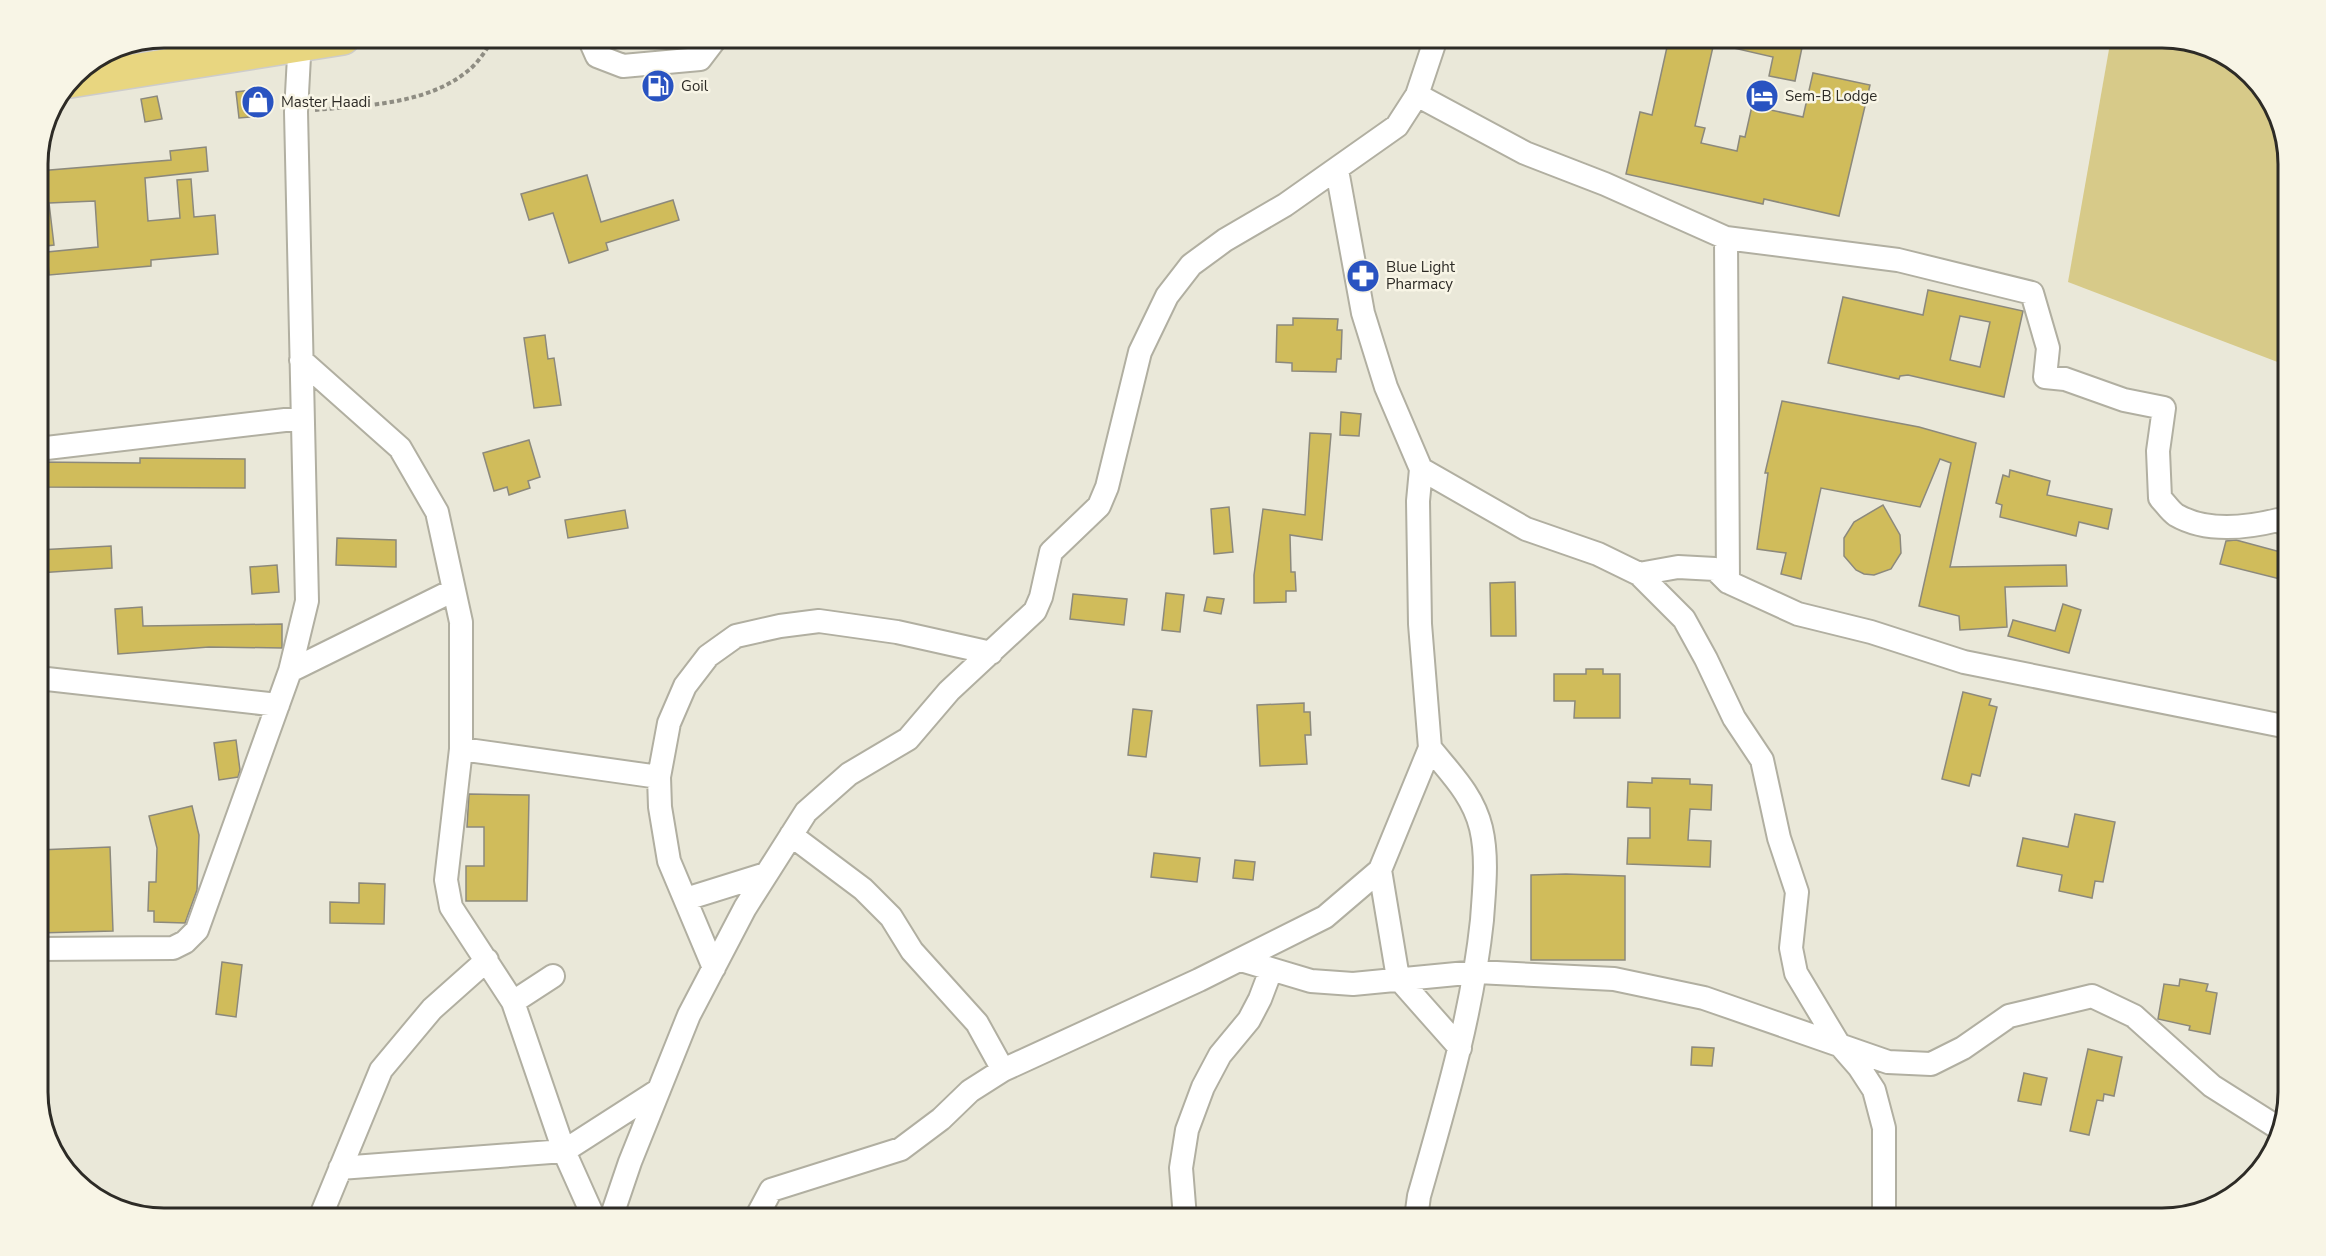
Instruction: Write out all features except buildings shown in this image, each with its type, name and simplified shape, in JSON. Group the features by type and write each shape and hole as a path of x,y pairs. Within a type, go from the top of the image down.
{"highway":[{"path":"87,78 260,48"}],"street":[{"path":"48,949 172,948 185,942 197,930 290,671 307,601 296,112 300,48"},
{"path":"593,48 597,56 623,66 700,59 708,48"},
{"path":"615,1208 690,1015 745,908 806,812 849,774 908,739 949,691 1035,610 1041,597 1051,552 1099,506 1118,447 1140,352 1167,296 1191,265 1199,259 1337,170 1397,126 1417,95 1433,48"},
{"path":"1417,95 1526,153 1605,184 1726,238 1898,260 2032,293 2048,348 2045,377 2065,380 2124,400 2164,408 2158,451 2160,498 2176,515 2209,525 2245,528 2278,520"},
{"path":"761,1208 771,1190 901,1149 941,1119 970,1091 1003,1070 1241,960 1325,917 1380,870 1430,748 1420,624 1418,501 1421,469 1386,387 1363,313 1337,170"},
{"path":"1726,238 1728,582"},
{"path":"301,360 400,448 437,512 461,622 460,749 446,880 451,907 513,1002 564,1150 590,1208"},
{"path":"48,447 302,418"},
{"path":"1421,469 1526,529 1598,554 1639,574 1684,619 1734,718 1762,760 1779,838 1797,892 1791,948 1796,973 1838,1043 1859,1067 1874,1090 1884,1128 1884,1208"},
{"path":"1639,574 1678,567 1715,569 1728,582 1798,614 1871,632 1964,662 2278,725"},
{"path":"290,671 454,590"},
{"path":"714,968 669,861 660,807 659,777 669,723 685,686 708,656 736,636 780,626 819,621 897,632 991,653"},
{"path":"48,679 278,705"},
{"path":"1417,1208 1460,1048 1476,972 1486,878 1481,830 1463,786 1430,748"},
{"path":"460,749 659,777"},
{"path":"791,836 863,889 891,917 912,951 977,1023 1003,1070"},
{"path":"1380,870 1398,978 1460,1048"},
{"path":"686,899 766,874"},
{"path":"324,1208 381,1070 432,1009 487,960"},
{"path":"1241,960 1311,981 1353,984 1374,984 1398,978 1476,972 1614,979 1704,998 1888,1062 1931,1064 1963,1048 2009,1016 2092,996 2134,1016 2212,1086 2273,1125"},
{"path":"1184,1208 1181,1168 1186,1131 1203,1087 1220,1055 1254,1010 1271,970"},
{"path":"513,1002 553,976"},
{"path":"340,1168 564,1150 659,1090"}],"path":[{"path":"296,112 396,102 442,88 470,69 487,48"}],"shaded area":[{"path":"2109,48 2185,50 2213,60 2238,77 2249,88 2266,113 2276,141 2278,156 2278,362 2068,282"}],"place":[{"name":"Goil","path":"658,86"},
{"name":"Sem-B Lodge","path":"1762,96"},
{"name":"Master Haadi","path":"258,102"},
{"name":"Blue Light Pharmacy","path":"1363,276"}]}
